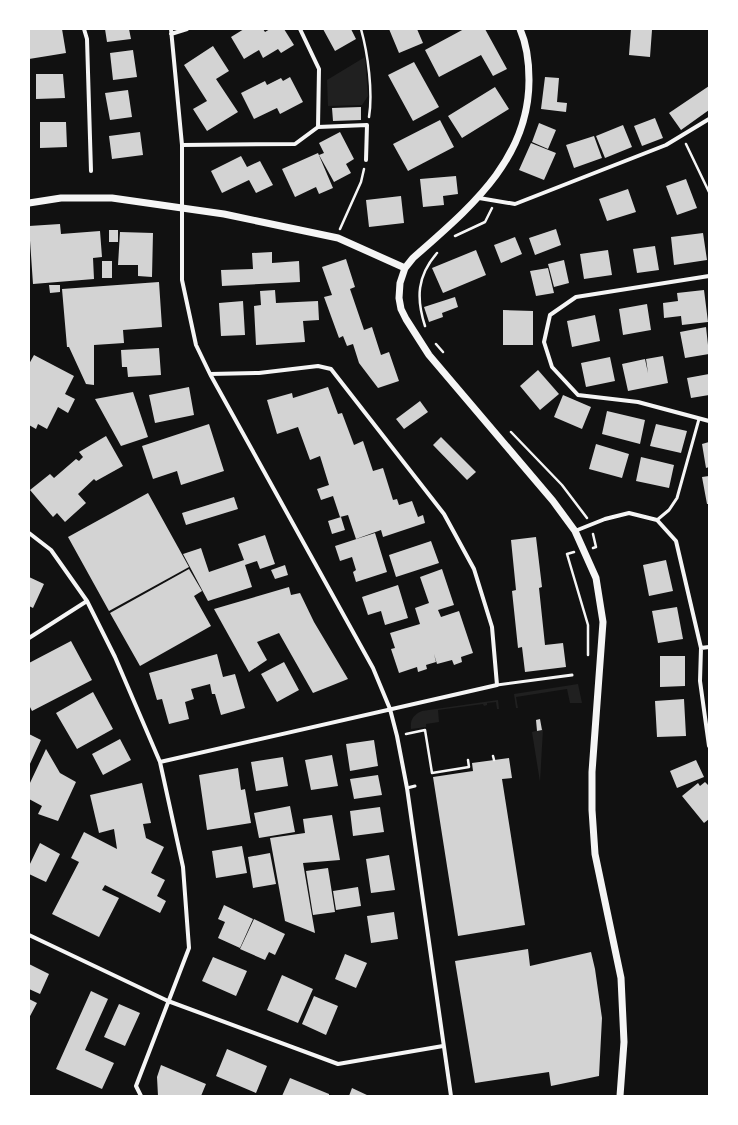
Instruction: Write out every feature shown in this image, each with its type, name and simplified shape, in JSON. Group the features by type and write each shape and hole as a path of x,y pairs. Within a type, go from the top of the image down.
{"street":[{"path":"84,29 86,39 91,171"},
{"path":"171,29 182,145 182,280 196,345 210,374 369,661 390,709 407,788 451,1096"},
{"path":"171,34 187,29"},
{"path":"300,29 319,69 318,127"},
{"path":"520,29 525,39 529,66 529,98 520,129 505,165 479,198 413,258 405,268 400,283 399,298 401,309 429,355 533,476 575,531 596,578 603,622 592,772 592,810 595,854 621,978 624,1042 620,1096"},
{"path":"479,198 516,204 666,145 709,119"},
{"path":"182,145 295,144 318,127 367,125 366,160"},
{"path":"29,203 61,198 112,198 224,214 338,238 405,268"},
{"path":"709,276 576,297 550,315 544,342 552,367 578,395 638,402 709,422"},
{"path":"160,762 497,684 492,627 474,569 444,514 331,369 318,366 259,373 210,374"},
{"path":"575,531 591,524 629,513 657,520 676,541 701,648 700,680 709,746"},
{"path":"29,533 51,550 87,600 115,657 160,762 183,867 189,948 136,1086 140,1096"},
{"path":"29,638 87,600"},
{"path":"701,648 709,647"},
{"path":"29,935 168,1001 338,1064 443,1046"}],"lane":[{"path":"657,520 669,510 677,498 699,419"},
{"path":"497,684 572,675"},
{"path":"407,788 415,786"}],"path":[{"path":"361,29 366,45 370,107 367,125"},
{"path":"682,135 709,192"},
{"path":"341,222 361,182 366,160"},
{"path":"450,238 485,222 496,201"},
{"path":"427,331 419,309 420,281 429,262 440,250"},
{"path":"431,337 445,355"},
{"path":"507,428 562,485 591,524 596,547"},
{"path":"567,554 588,625 588,660"},
{"path":"397,736 425,730 432,773 469,768 468,760"},
{"path":"493,756 494,760"}],"shaded area":[{"path":"365,57 368,96 362,105 328,106 327,80"},
{"path":"578,684 582,703 570,703 567,689 516,697 518,708 516,708 514,694"},
{"path":"498,700 499,709 497,709 496,702 487,703 487,705 484,706 483,704 438,710 439,722 426,724 426,727 411,729 413,718 416,714 422,711"},
{"path":"543,729 540,782 532,732"}],"building":[{"path":"29,29 62,29 66,53 29,59"},
{"path":"105,29 129,29 131,39 107,42"},
{"path":"244,29 263,29 265,32 270,29 284,29 294,45 281,53 278,49 263,58 259,50 244,59 231,37"},
{"path":"323,29 351,29 356,39 335,51"},
{"path":"389,29 417,29 423,43 399,53"},
{"path":"464,29 485,29 507,69 493,76 481,55 439,77 425,50"},
{"path":"631,29 652,30 650,57 629,55"},
{"path":"213,46 229,71 216,79 238,112 207,131 193,109 207,101 184,65"},
{"path":"133,50 137,77 113,80 110,53"},
{"path":"414,62 439,107 413,121 388,75"},
{"path":"36,74 63,74 65,98 36,99"},
{"path":"290,77 303,102 280,114 277,108 254,119 241,93 265,81 267,85 281,78 283,81"},
{"path":"545,77 559,78 557,102 567,103 566,112 541,109"},
{"path":"709,86 709,110 681,130 669,113"},
{"path":"495,87 509,109 462,138 448,116"},
{"path":"128,90 132,117 110,120 105,93"},
{"path":"361,107 361,120 333,121 332,108"},
{"path":"655,118 663,138 642,146 634,126"},
{"path":"440,120 454,147 408,171 393,144"},
{"path":"40,122 66,122 67,147 40,148"},
{"path":"539,123 556,130 548,149 532,142"},
{"path":"623,125 632,147 605,158 596,136"},
{"path":"140,132 143,155 112,159 109,136"},
{"path":"340,132 354,159 346,164 351,173 334,182 319,155 324,153 319,143"},
{"path":"594,136 602,158 574,168 566,145"},
{"path":"531,143 556,153 544,180 519,170"},
{"path":"318,153 333,188 319,194 316,187 295,197 282,169"},
{"path":"241,156 247,167 260,161 273,185 256,193 249,180 222,193 211,171"},
{"path":"456,176 458,194 443,196 444,205 423,207 420,179"},
{"path":"686,179 697,208 677,215 666,186"},
{"path":"628,189 636,212 607,221 599,199"},
{"path":"401,196 404,223 369,227 366,200"},
{"path":"60,224 61,234 100,231 102,257 93,258 94,279 33,284 29,226"},
{"path":"556,229 561,245 535,255 529,238"},
{"path":"109,230 118,230 118,242 109,242"},
{"path":"120,232 153,233 152,277 138,276 138,265 118,265"},
{"path":"703,233 707,260 674,265 671,237"},
{"path":"515,237 522,254 501,263 494,245"},
{"path":"655,246 659,270 637,273 633,249"},
{"path":"476,250 486,275 443,293 432,268"},
{"path":"608,250 612,275 584,279 580,254"},
{"path":"272,252 272,263 299,261 300,282 222,286 221,270 253,269 252,253"},
{"path":"346,259 355,287 350,289 364,330 372,327 381,355 389,352 399,381 378,388 359,363 353,344 347,346 343,336 339,338 324,297 332,295 322,267"},
{"path":"564,260 569,283 554,287 548,264"},
{"path":"102,261 112,261 112,278 102,278"},
{"path":"548,268 554,293 536,296 530,271"},
{"path":"159,282 162,327 123,330 124,343 94,345 94,385 86,384 69,347 67,347 62,289"},
{"path":"49,285 60,285 60,292 50,293"},
{"path":"275,290 276,303 318,301 319,320 303,321 305,342 256,345 254,306 261,305 260,291"},
{"path":"704,290 708,322 682,325 681,316 664,318 663,303 678,301 677,293"},
{"path":"455,297 458,307 442,313 443,317 429,322 424,307"},
{"path":"243,301 245,335 221,336 219,303"},
{"path":"647,304 651,330 623,335 619,309"},
{"path":"503,310 533,311 533,345 503,345"},
{"path":"595,315 600,341 572,347 567,321"},
{"path":"706,327 709,354 685,358 680,332"},
{"path":"159,348 161,375 128,377 127,367 122,367 121,350"},
{"path":"34,355 74,376 65,394 75,399 68,413 58,407 47,429 38,424 36,429 29,425 29,364"},
{"path":"663,356 668,383 628,391 622,364 645,359 648,373 646,359"},
{"path":"610,357 615,381 586,387 581,363"},
{"path":"538,370 559,394 540,410 520,386"},
{"path":"709,374 709,395 691,398 687,378"},
{"path":"189,387 194,415 155,423 149,395"},
{"path":"328,387 338,414 342,413 354,445 363,441 373,471 383,468 393,500 397,499 399,505 412,501 418,517 423,515 425,523 383,537 381,530 356,539 348,515 340,517 333,496 321,500 317,489 329,485 320,456 310,460 298,427 277,434 267,400 292,393 293,398"},
{"path":"133,392 148,437 121,446 95,399"},
{"path":"563,395 591,407 582,429 554,417"},
{"path":"420,401 428,412 404,429 396,419"},
{"path":"607,411 645,420 640,444 602,434"},
{"path":"209,424 224,471 181,485 177,471 153,479 142,446"},
{"path":"656,424 687,431 681,453 650,446"},
{"path":"106,436 123,466 96,481 94,479 78,494 86,503 65,522 57,513 53,517 30,490 50,474 54,478 76,459 79,461 83,457 79,452"},
{"path":"441,437 476,472 467,480 433,445"},
{"path":"709,442 709,467 706,468 702,444"},
{"path":"596,444 629,454 622,478 589,469"},
{"path":"641,457 674,465 669,488 636,481"},
{"path":"709,476 709,504 707,504 702,477"},
{"path":"148,493 189,567 109,611 68,537"},
{"path":"234,497 238,509 186,525 182,513"},
{"path":"341,517 345,530 332,534 328,521"},
{"path":"375,533 387,572 356,582 353,572 356,570 352,557 340,561 335,546"},
{"path":"265,535 275,564 260,569 257,561 245,565 252,587 208,601 183,554 201,548 209,572 244,560 238,544"},
{"path":"536,537 542,587 539,588 545,645 563,643 566,667 525,672 522,647 518,648 512,591 516,590 511,540"},
{"path":"431,541 439,563 396,577 389,555"},
{"path":"666,560 673,591 649,596 643,565"},
{"path":"285,565 288,575 275,579 271,570"},
{"path":"189,569 202,591 194,596 211,626 140,666 110,613"},
{"path":"442,569 454,605 438,610 441,617 459,611 473,653 461,657 462,662 454,665 452,660 437,664 434,654 436,662 426,665 427,669 418,672 417,667 399,673 391,649 395,648 390,633 420,624 415,608 429,603 420,577"},
{"path":"29,577 44,584 33,608 29,606"},
{"path":"398,585 408,618 385,625 381,611 368,615 362,597"},
{"path":"289,587 291,595 300,593 314,622 348,679 313,693 279,633 257,642 267,660 249,672 214,609"},
{"path":"677,607 683,639 658,643 652,611"},
{"path":"71,641 92,680 32,711 29,705 29,663"},
{"path":"217,654 223,677 235,674 245,708 221,715 215,694 212,694 210,684 191,689 194,699 185,702 189,719 169,724 162,699 157,700 149,673"},
{"path":"660,656 685,656 685,686 660,687"},
{"path":"284,662 299,690 277,702 261,674"},
{"path":"93,692 113,729 77,749 56,713"},
{"path":"684,699 686,736 657,737 655,701"},
{"path":"540,719 542,730 537,731 536,720"},
{"path":"29,734 41,740 29,766"},
{"path":"120,739 131,760 103,775 92,754"},
{"path":"374,740 378,766 350,771 346,744"},
{"path":"46,749 60,773 76,782 58,821 38,814 42,806 29,799 29,785"},
{"path":"332,755 338,786 311,790 305,760"},
{"path":"283,757 288,786 256,791 251,762"},
{"path":"509,758 512,778 502,779 525,925 458,936 433,777 473,771 472,763"},
{"path":"696,760 704,777 677,788 670,771"},
{"path":"238,768 241,790 245,789 251,823 207,830 199,775"},
{"path":"378,775 382,795 354,799 350,779"},
{"path":"705,782 709,786 709,819 704,823 682,796 698,783 700,786"},
{"path":"142,783 151,823 143,824 146,838 164,847 151,873 165,880 157,896 166,901 160,913 105,885 102,890 119,898 99,937 52,914 79,862 71,858 84,832 117,849 114,829 99,833 90,795"},
{"path":"290,806 295,832 259,838 254,813"},
{"path":"380,807 384,832 353,836 350,811"},
{"path":"332,815 340,860 303,863 315,933 285,921 270,838 305,833 303,819"},
{"path":"40,843 60,854 46,882 29,874 29,866"},
{"path":"242,846 247,873 216,878 212,851"},
{"path":"270,853 276,884 253,888 248,857"},
{"path":"389,855 395,890 371,893 366,859"},
{"path":"328,868 335,912 313,915 306,871"},
{"path":"358,887 361,906 336,910 333,891"},
{"path":"224,905 253,919 240,948 218,938 225,922 218,919"},
{"path":"394,912 398,939 371,943 367,916"},
{"path":"254,919 285,934 275,955 269,952 265,960 240,949"},
{"path":"528,949 530,966 591,952 602,1018 599,1076 551,1086 549,1072 475,1083 455,961"},
{"path":"345,954 367,963 356,988 335,979"},
{"path":"213,957 247,971 236,996 202,981"},
{"path":"29,964 49,974 40,994 29,989"},
{"path":"282,975 313,989 298,1023 267,1010"},
{"path":"91,991 108,999 85,1050 114,1063 102,1089 56,1069"},
{"path":"314,996 338,1006 326,1035 302,1024"},
{"path":"29,999 37,1003 29,1018"},
{"path":"119,1004 140,1013 125,1046 104,1037"},
{"path":"227,1049 267,1066 256,1093 216,1076"},
{"path":"161,1065 206,1084 201,1096 158,1096 157,1077"},
{"path":"290,1078 329,1094 329,1096 282,1096"},
{"path":"352,1088 369,1096 349,1096"}]}
